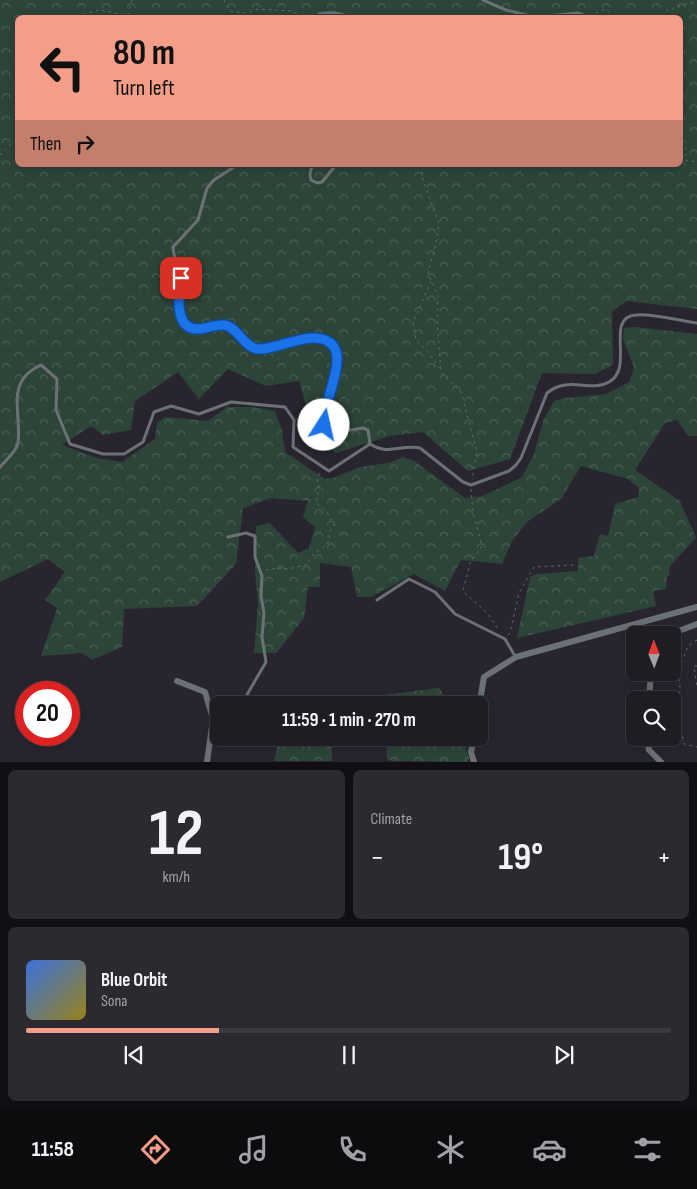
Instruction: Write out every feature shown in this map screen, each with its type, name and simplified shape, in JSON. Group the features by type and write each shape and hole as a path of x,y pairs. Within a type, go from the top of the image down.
{"street":[{"path":"481,696 484,678 516,657 697,607"},
{"path":"681,630 697,624"},
{"path":"176,681 205,692 210,709"},
{"path":"207,762 211,746"},
{"path":"473,746 474,762"},
{"path":"648,746 649,750 661,762"}],"lane":[{"path":"483,0 506,10 527,15"},
{"path":"318,15 333,12 346,15"},
{"path":"556,15 577,13 583,15"},
{"path":"234,167 214,180 208,188 198,220 172,247 173,256 179,267 181,278 178,309 184,322 190,327 198,329 223,325 231,327 248,344 258,349 310,338 321,338 329,342 335,348 336,356 334,385 324,410 324,425 326,429 338,432 363,428 368,430 370,444 378,450 412,446 420,448 463,482 471,485 509,471 516,465 521,458 547,393 553,388 569,384 600,386 609,383 616,376 621,363 621,327 628,318 634,314 697,323"},
{"path":"312,167 310,176 317,183 322,182 334,167"},
{"path":"0,468 18,444 16,392 29,370 41,365 57,379 56,410 70,444 103,454 124,454 143,442 154,412 171,406 200,414 231,402 285,407 294,420 293,447 329,471 370,444"},
{"path":"228,537 246,533 255,536 254,557 262,576 261,596 264,613 262,637 266,662 246,696"},
{"path":"377,600 409,578 435,592 455,614 505,639 516,657"}],"path":[{"path":"81,15 98,10 128,15 132,0"},
{"path":"224,0 230,11 244,13 259,9 290,11 301,15"},
{"path":"666,15 667,10 697,2"},
{"path":"592,15 605,9 614,15"},
{"path":"0,156 15,140"},
{"path":"683,148 686,147 685,160 697,162"},
{"path":"422,167 422,177 439,224 428,273 438,296 437,319 441,372"},
{"path":"431,280 413,323 416,340 429,352 441,372 461,392 477,452 471,485 473,512 482,546 470,563 463,591 487,613 505,639 510,633 519,593 534,567 574,566"},
{"path":"260,571 277,568 290,569 308,564 312,555 327,546 330,538 329,533 334,525 326,512 316,503 319,490 317,479 323,466"},
{"path":"697,640 688,646 678,671 680,687 678,715 684,744 697,747"},
{"path":"697,666 694,666 697,688"}],"green space":[{"path":"0,0 697,0 697,309 627,301 612,311 613,365 595,374 542,373 510,459 468,471 423,432 389,436 336,453 316,441 299,381 266,386 228,369 199,399 178,372 135,401 131,430 103,435 91,426 62,445 97,458 122,462 155,439 157,423 165,417 208,421 227,407 254,407 275,411 282,430 285,452 325,479 333,478 360,467 388,463 403,457 414,461 465,498 483,496 522,477 534,454 543,421 554,401 564,398 606,394 629,382 634,368 623,339 624,328 636,327 697,334 697,436 688,436 677,420 665,423 635,470 680,501 696,538 670,566 666,589 653,591 656,606 517,638 530,577 536,574 578,571 578,558 594,556 600,534 608,536 615,504 638,497 639,488 628,479 581,466 561,499 527,522 512,541 502,564 461,560 445,591 414,574 371,597 357,597 351,567 320,563 320,587 308,587 304,618 276,653 254,653 258,603 255,572 256,526 270,523 298,553 309,548 315,527 303,517 308,501 271,498 243,508 236,564 197,606 124,609 122,647 92,660 82,653 41,656 57,608 45,600 65,572 48,559 0,582"},
{"path":"439,688 445,696 384,696"},
{"path":"277,746 332,746 332,761 274,761"},
{"path":"386,746 465,746 469,758 468,762 392,761 387,759"}],"route":[{"path":"181,278 178,309 184,322 190,327 198,329 223,325 231,327 248,344 258,349 310,338 321,338 335,348 334,385 324,410 324,425"}]}
